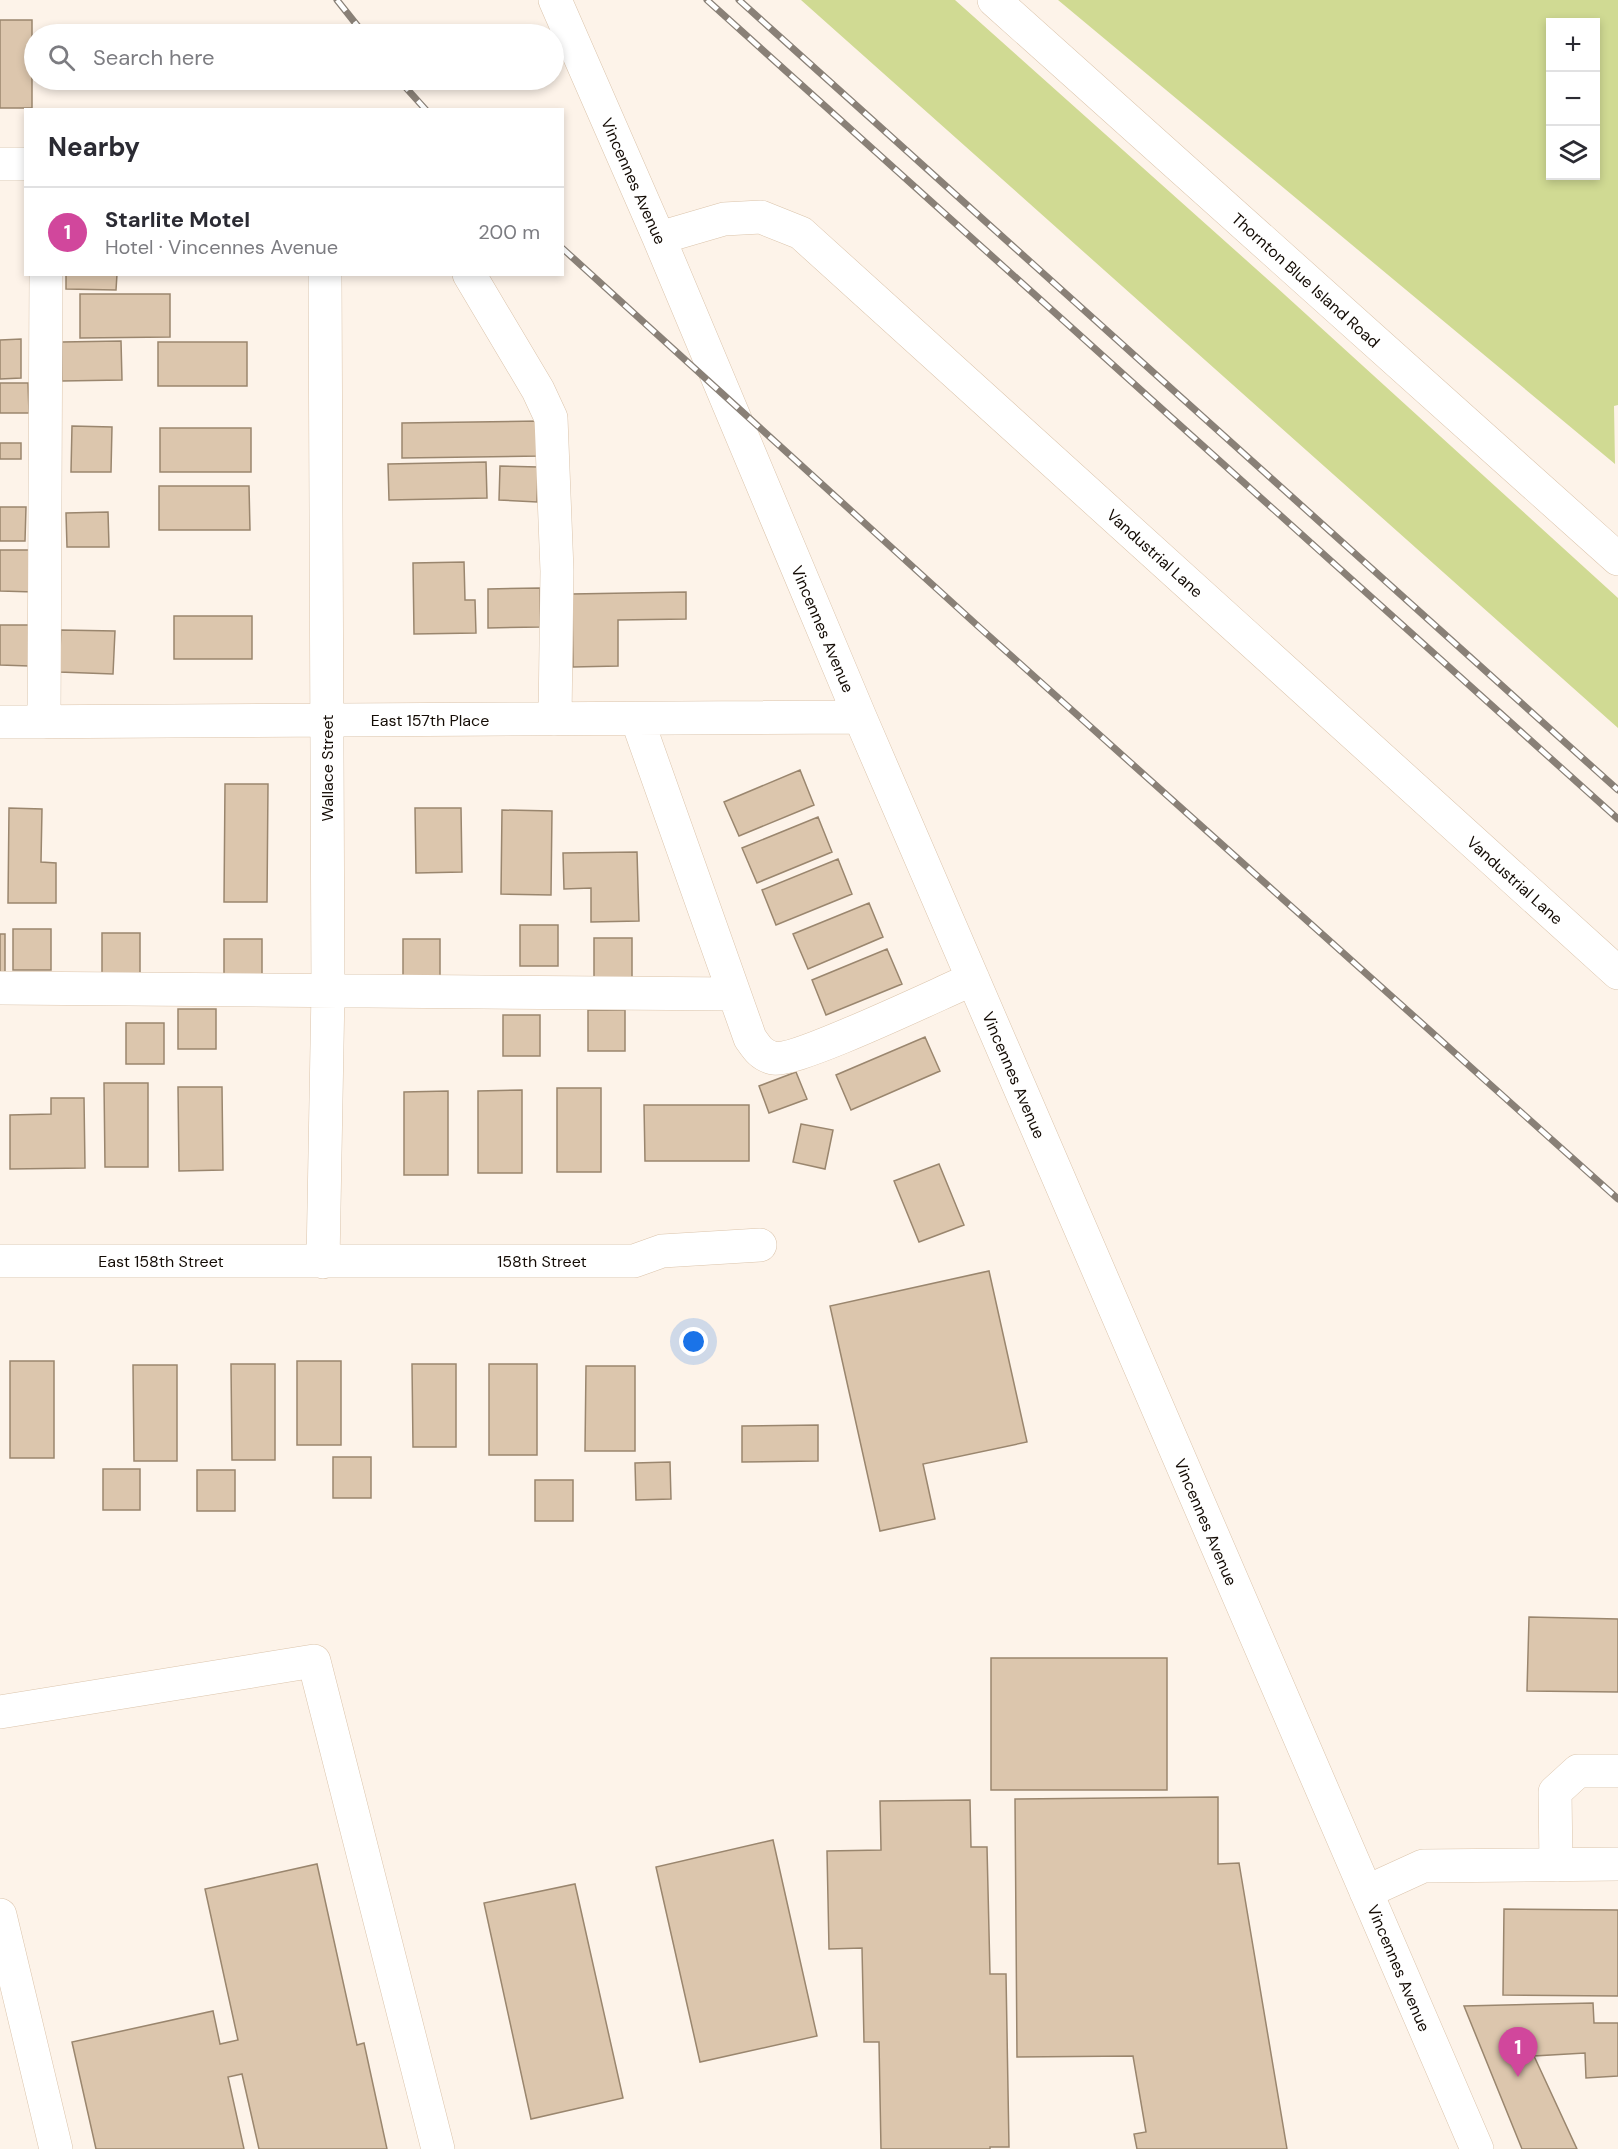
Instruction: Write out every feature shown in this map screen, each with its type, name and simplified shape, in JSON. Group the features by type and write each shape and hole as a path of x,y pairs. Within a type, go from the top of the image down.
{"street":[{"name":"Vincennes Avenue","path":"555,0 659,237 860,717 1477,2149"},
{"name":"Thornton Blue Island Road","path":"994,0 1618,559"},
{"path":"0,164 24,164"},
{"name":"Vandustrial Lane","path":"659,237 724,219 761,217 801,233 1618,973"},
{"path":"44,722 46,276"},
{"name":"Wallace Street","path":"323,1262 328,991 325,276"},
{"path":"469,276 538,390 551,418 557,571 555,719"},
{"name":"East 157th Place","path":"0,722 860,717"},
{"path":"637,719 750,1038 759,1053 776,1059 810,1050 973,979"},
{"path":"0,988 734,994"},
{"name":"158th Street","path":"323,1262 634,1261 662,1251 760,1245"},
{"name":"East 158th Street","path":"0,1261 323,1262"},
{"path":"0,1712 314,1661 438,2149"},
{"path":"1556,1865 1555,1792 1578,1771 1618,1771"},
{"path":"1366,1892 1424,1866 1618,1864"},
{"path":"0,1915 9,1994 56,2149"}],"green space":[{"path":"801,0 955,0 1274,285 1618,598 1618,728"},
{"path":"1058,0 1618,0 1618,405 1614,406 1615,464"}],"building":[{"path":"0,20 32,20 32,24 24,24 24,90 32,90 32,108 0,108"},
{"path":"66,276 117,276 116,290 66,289"},
{"path":"80,294 170,294 170,337 80,338"},
{"path":"21,339 21,378 0,379 0,340"},
{"path":"121,341 122,380 62,381 62,342"},
{"path":"158,342 247,342 247,386 158,386"},
{"path":"0,383 28,383 29,413 0,413"},
{"path":"539,421 540,456 402,458 402,423"},
{"path":"72,426 112,427 111,472 71,472"},
{"path":"160,428 251,428 251,472 160,472"},
{"path":"0,443 21,443 21,459 0,459"},
{"path":"486,462 487,498 389,500 388,464"},
{"path":"500,466 538,467 537,502 499,500"},
{"path":"159,486 249,486 250,530 159,530"},
{"path":"0,507 26,507 25,541 0,541"},
{"path":"108,512 109,547 67,547 66,513"},
{"path":"0,550 34,550 34,592 0,591"},
{"path":"464,562 465,600 475,600 476,633 414,634 413,563"},
{"path":"540,588 540,627 488,628 488,589"},
{"path":"686,592 686,619 618,620 618,666 573,667 572,594"},
{"path":"174,616 252,616 252,659 174,659"},
{"path":"0,625 30,625 29,666 0,665"},
{"path":"61,630 115,631 113,674 59,672"},
{"path":"800,770 814,805 739,836 724,802"},
{"path":"225,784 268,784 267,902 224,902"},
{"path":"9,808 42,809 41,862 56,863 56,903 8,903"},
{"path":"415,808 461,808 462,872 416,873"},
{"path":"502,810 552,811 551,895 501,894"},
{"path":"818,817 832,852 757,883 742,848"},
{"path":"637,852 639,921 591,922 591,888 564,889 563,853"},
{"path":"838,859 852,894 776,925 762,890"},
{"path":"869,903 883,937 808,969 793,934"},
{"path":"520,925 558,925 558,966 520,966"},
{"path":"13,929 51,929 51,970 13,970"},
{"path":"102,933 140,933 140,973 102,973"},
{"path":"0,934 5,934 5,975 0,975"},
{"path":"594,938 632,938 632,978 594,978"},
{"path":"224,939 262,939 262,980 224,980"},
{"path":"403,939 440,939 440,980 403,980"},
{"path":"887,949 902,984 826,1015 812,980"},
{"path":"178,1009 216,1009 216,1049 178,1049"},
{"path":"588,1010 625,1010 625,1051 588,1051"},
{"path":"503,1015 540,1015 540,1056 503,1056"},
{"path":"126,1023 164,1023 164,1064 126,1064"},
{"path":"925,1037 940,1071 851,1110 836,1075"},
{"path":"796,1072 807,1099 769,1113 759,1086"},
{"path":"104,1083 148,1083 148,1167 105,1167"},
{"path":"178,1087 222,1087 223,1170 179,1171"},
{"path":"557,1088 601,1088 601,1172 557,1172"},
{"path":"522,1090 522,1173 478,1173 478,1091"},
{"path":"448,1091 448,1175 404,1175 404,1092"},
{"path":"51,1098 84,1098 85,1168 10,1169 10,1115 51,1114"},
{"path":"644,1105 749,1105 749,1161 645,1161"},
{"path":"801,1124 833,1130 825,1169 793,1162"},
{"path":"939,1164 964,1225 919,1242 894,1181"},
{"path":"989,1271 1027,1442 923,1464 935,1519 880,1531 830,1306"},
{"path":"10,1361 54,1361 54,1458 10,1458"},
{"path":"297,1361 341,1361 341,1445 297,1445"},
{"path":"231,1364 275,1364 275,1460 232,1460"},
{"path":"412,1364 456,1364 456,1447 413,1447"},
{"path":"489,1364 537,1364 537,1455 489,1455"},
{"path":"133,1365 177,1365 177,1461 134,1461"},
{"path":"586,1366 635,1366 635,1451 585,1451"},
{"path":"818,1425 818,1461 742,1462 742,1426"},
{"path":"333,1457 371,1457 371,1498 333,1498"},
{"path":"670,1462 671,1499 636,1500 635,1463"},
{"path":"103,1469 140,1469 140,1510 103,1510"},
{"path":"197,1470 235,1470 235,1511 197,1511"},
{"path":"535,1480 573,1480 573,1521 535,1521"},
{"path":"1529,1617 1618,1619 1618,1692 1527,1691"},
{"path":"991,1658 1167,1658 1167,1790 991,1790"},
{"path":"1218,1797 1218,1864 1239,1863 1287,2149 1137,2149 1134,2134 1146,2132 1133,2056 1017,2057 1015,1799"},
{"path":"970,1800 971,1847 987,1847 990,1974 1006,1974 1009,2147 881,2149 879,2042 864,2042 862,1948 829,1949 827,1851 881,1850 880,1801"},
{"path":"773,1840 817,2036 700,2062 656,1867"},
{"path":"317,1864 357,2045 364,2043 387,2149 259,2149 242,2074 228,2077 244,2149 96,2149 72,2042 213,2011 220,2044 238,2040 205,1889"},
{"path":"575,1884 623,2098 531,2119 484,1903"},
{"path":"1504,1909 1618,1910 1618,1996 1503,1995"},
{"path":"1593,2003 1594,2023 1618,2023 1618,2076 1586,2078 1585,2053 1534,2056 1577,2149 1522,2149 1464,2006"}],"railway":[{"path":"337,0 356,24"},
{"path":"707,0 1618,819"},
{"path":"739,0 1618,790"},
{"path":"408,90 424,108"},
{"path":"564,250 979,627 1618,1199"}],"place":[{"name":"Starlite Motel","path":"1518,2077"}]}
